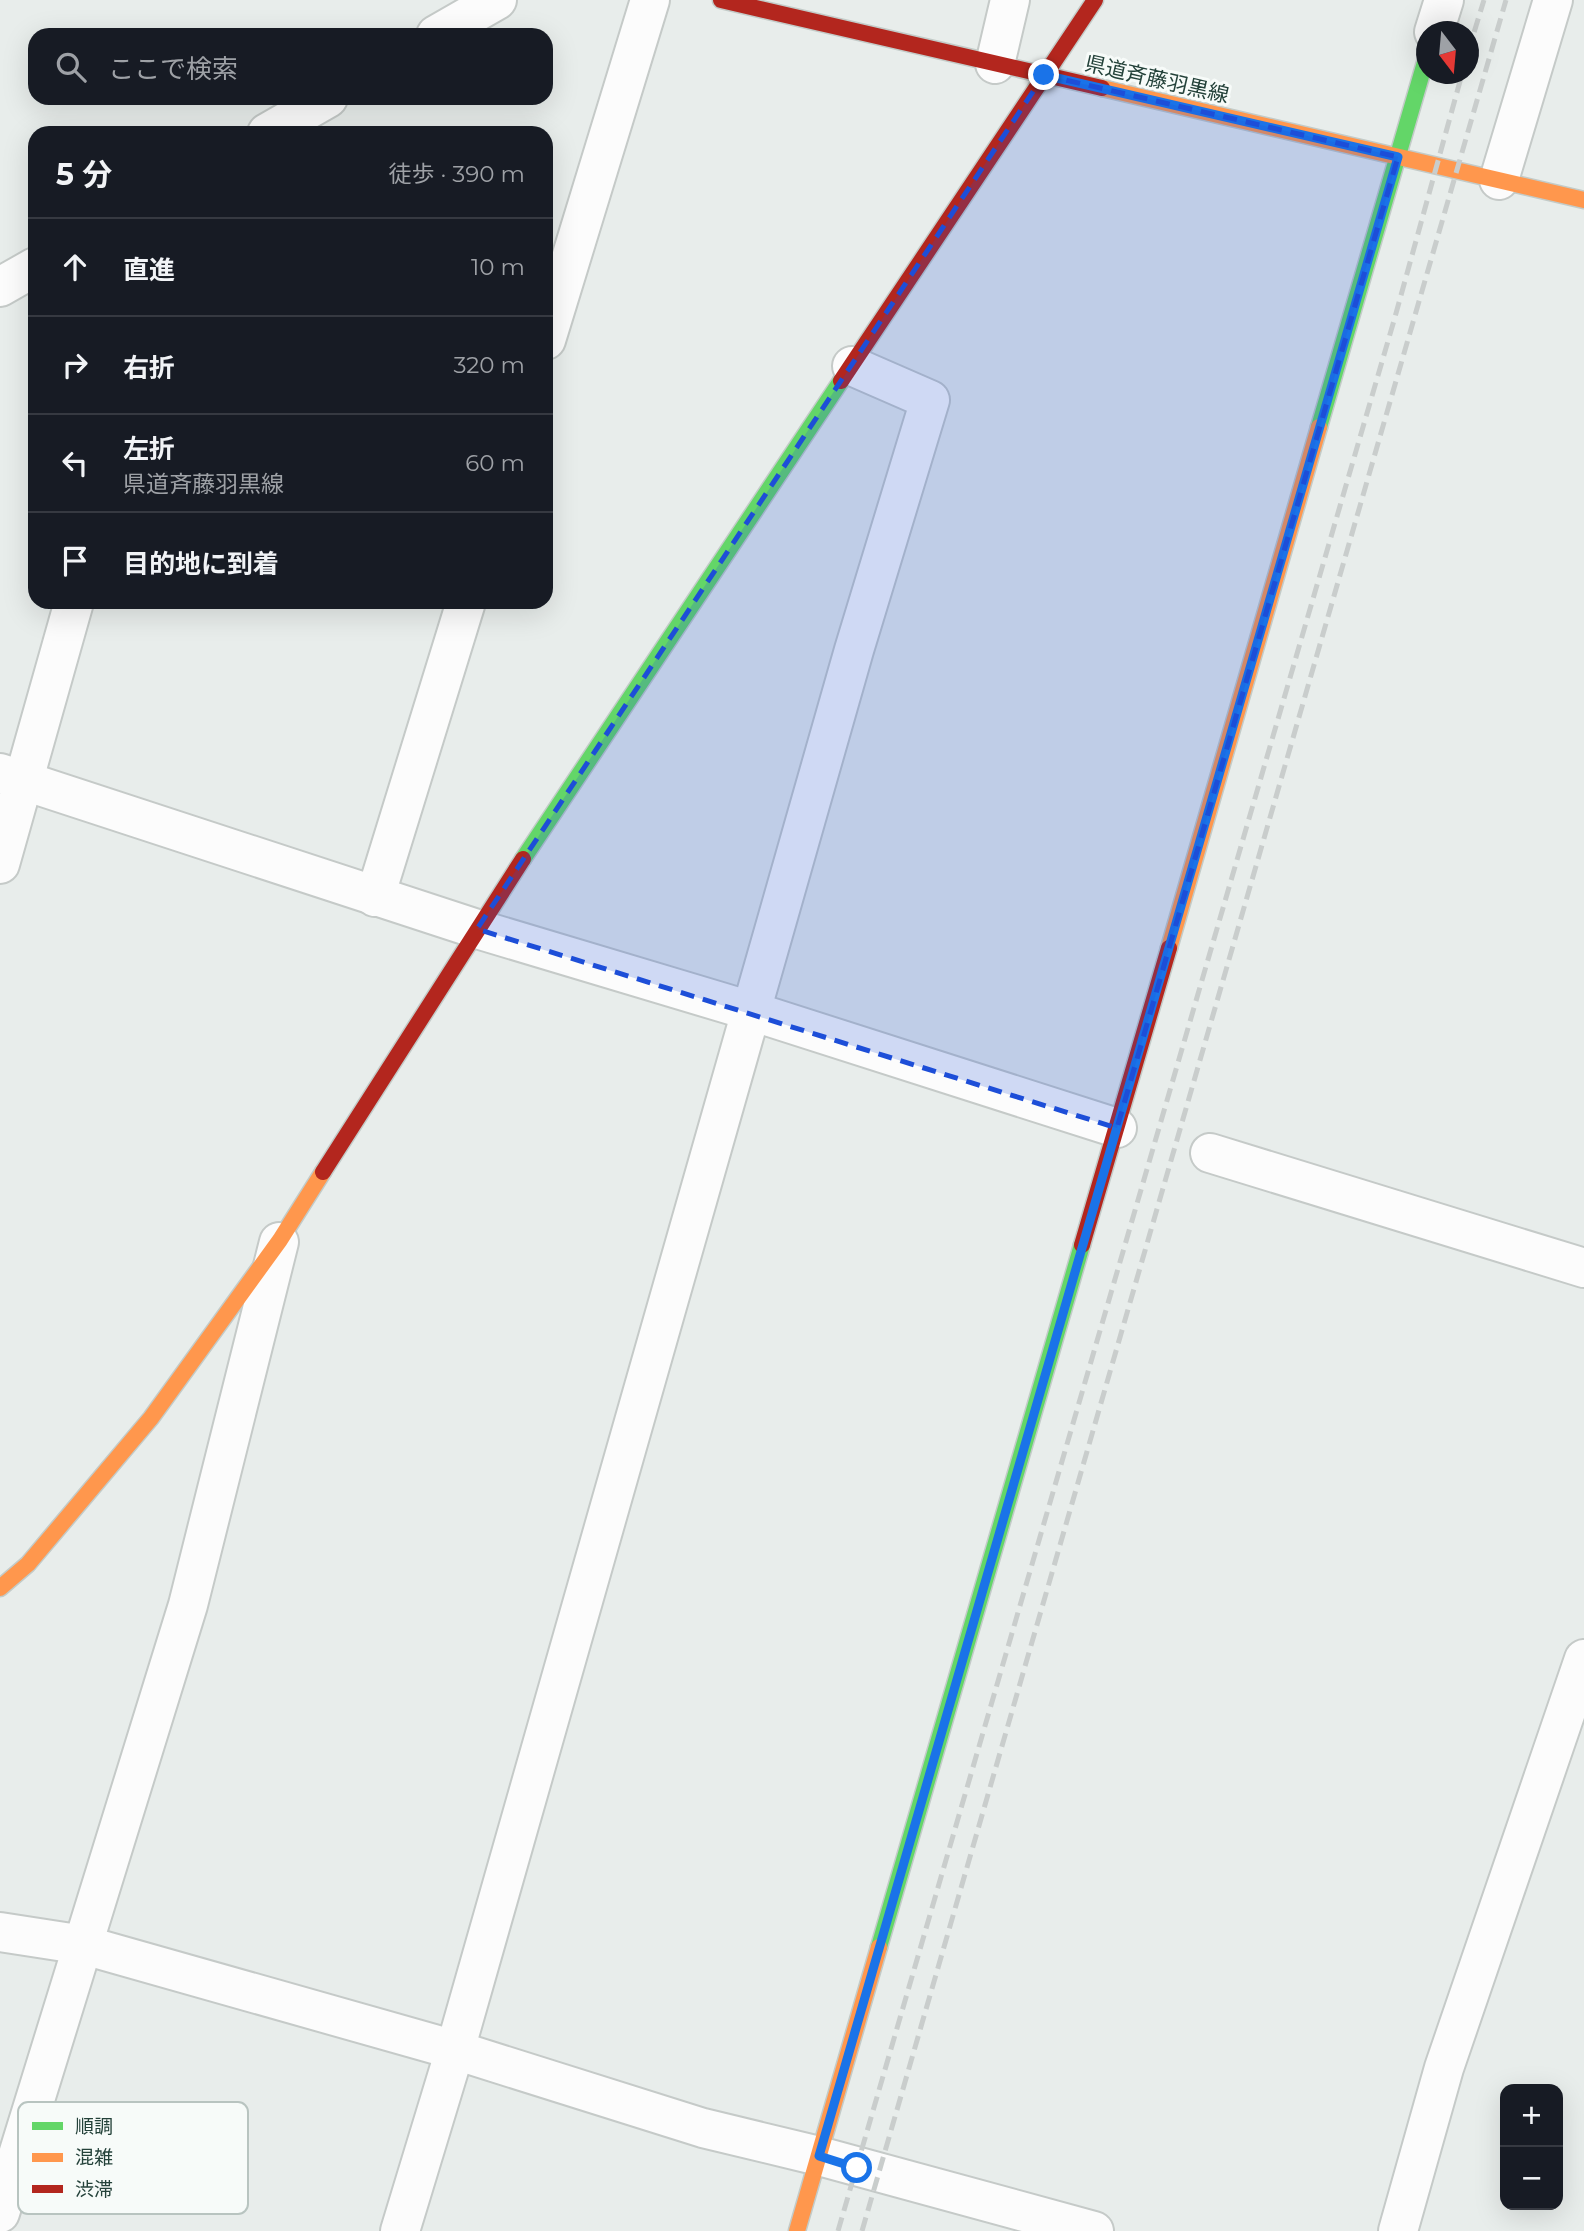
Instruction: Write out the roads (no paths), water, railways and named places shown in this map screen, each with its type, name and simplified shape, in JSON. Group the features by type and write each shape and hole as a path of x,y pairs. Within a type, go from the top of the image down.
{"street":[{"path":"448,28 496,0"},
{"path":"553,317 650,0"},
{"name":"県道斉藤羽黒線","path":"721,0 1584,200"},
{"path":"995,64 1010,0"},
{"path":"0,1588 27,1564 151,1418 280,1240 477,929 1095,0"},
{"path":"1437,21 1444,0"},
{"path":"1499,180 1553,0"},
{"path":"797,2231 1419,84"},
{"path":"279,126 316,105"},
{"path":"0,287 28,271"},
{"path":"400,2231 455,2049 854,649 930,400 852,366"},
{"path":"0,864 12,777 72,609"},
{"path":"375,897 464,609"},
{"path":"12,777 375,897 751,1011 1116,1128"},
{"path":"1210,1153 1584,1268"},
{"path":"35,2102 188,1605 280,1240"},
{"path":"1398,2231 1444,2068 1584,1659"},
{"path":"0,1932 84,1945 455,2049 704,2128 819,2156 1094,2231"},
{"path":"0,2213 18,2156"}],"railway":[{"path":"1478,21 1484,0"},
{"path":"862,2231 1506,0"},
{"path":"838,2231 1395,317 1459,84"}]}
